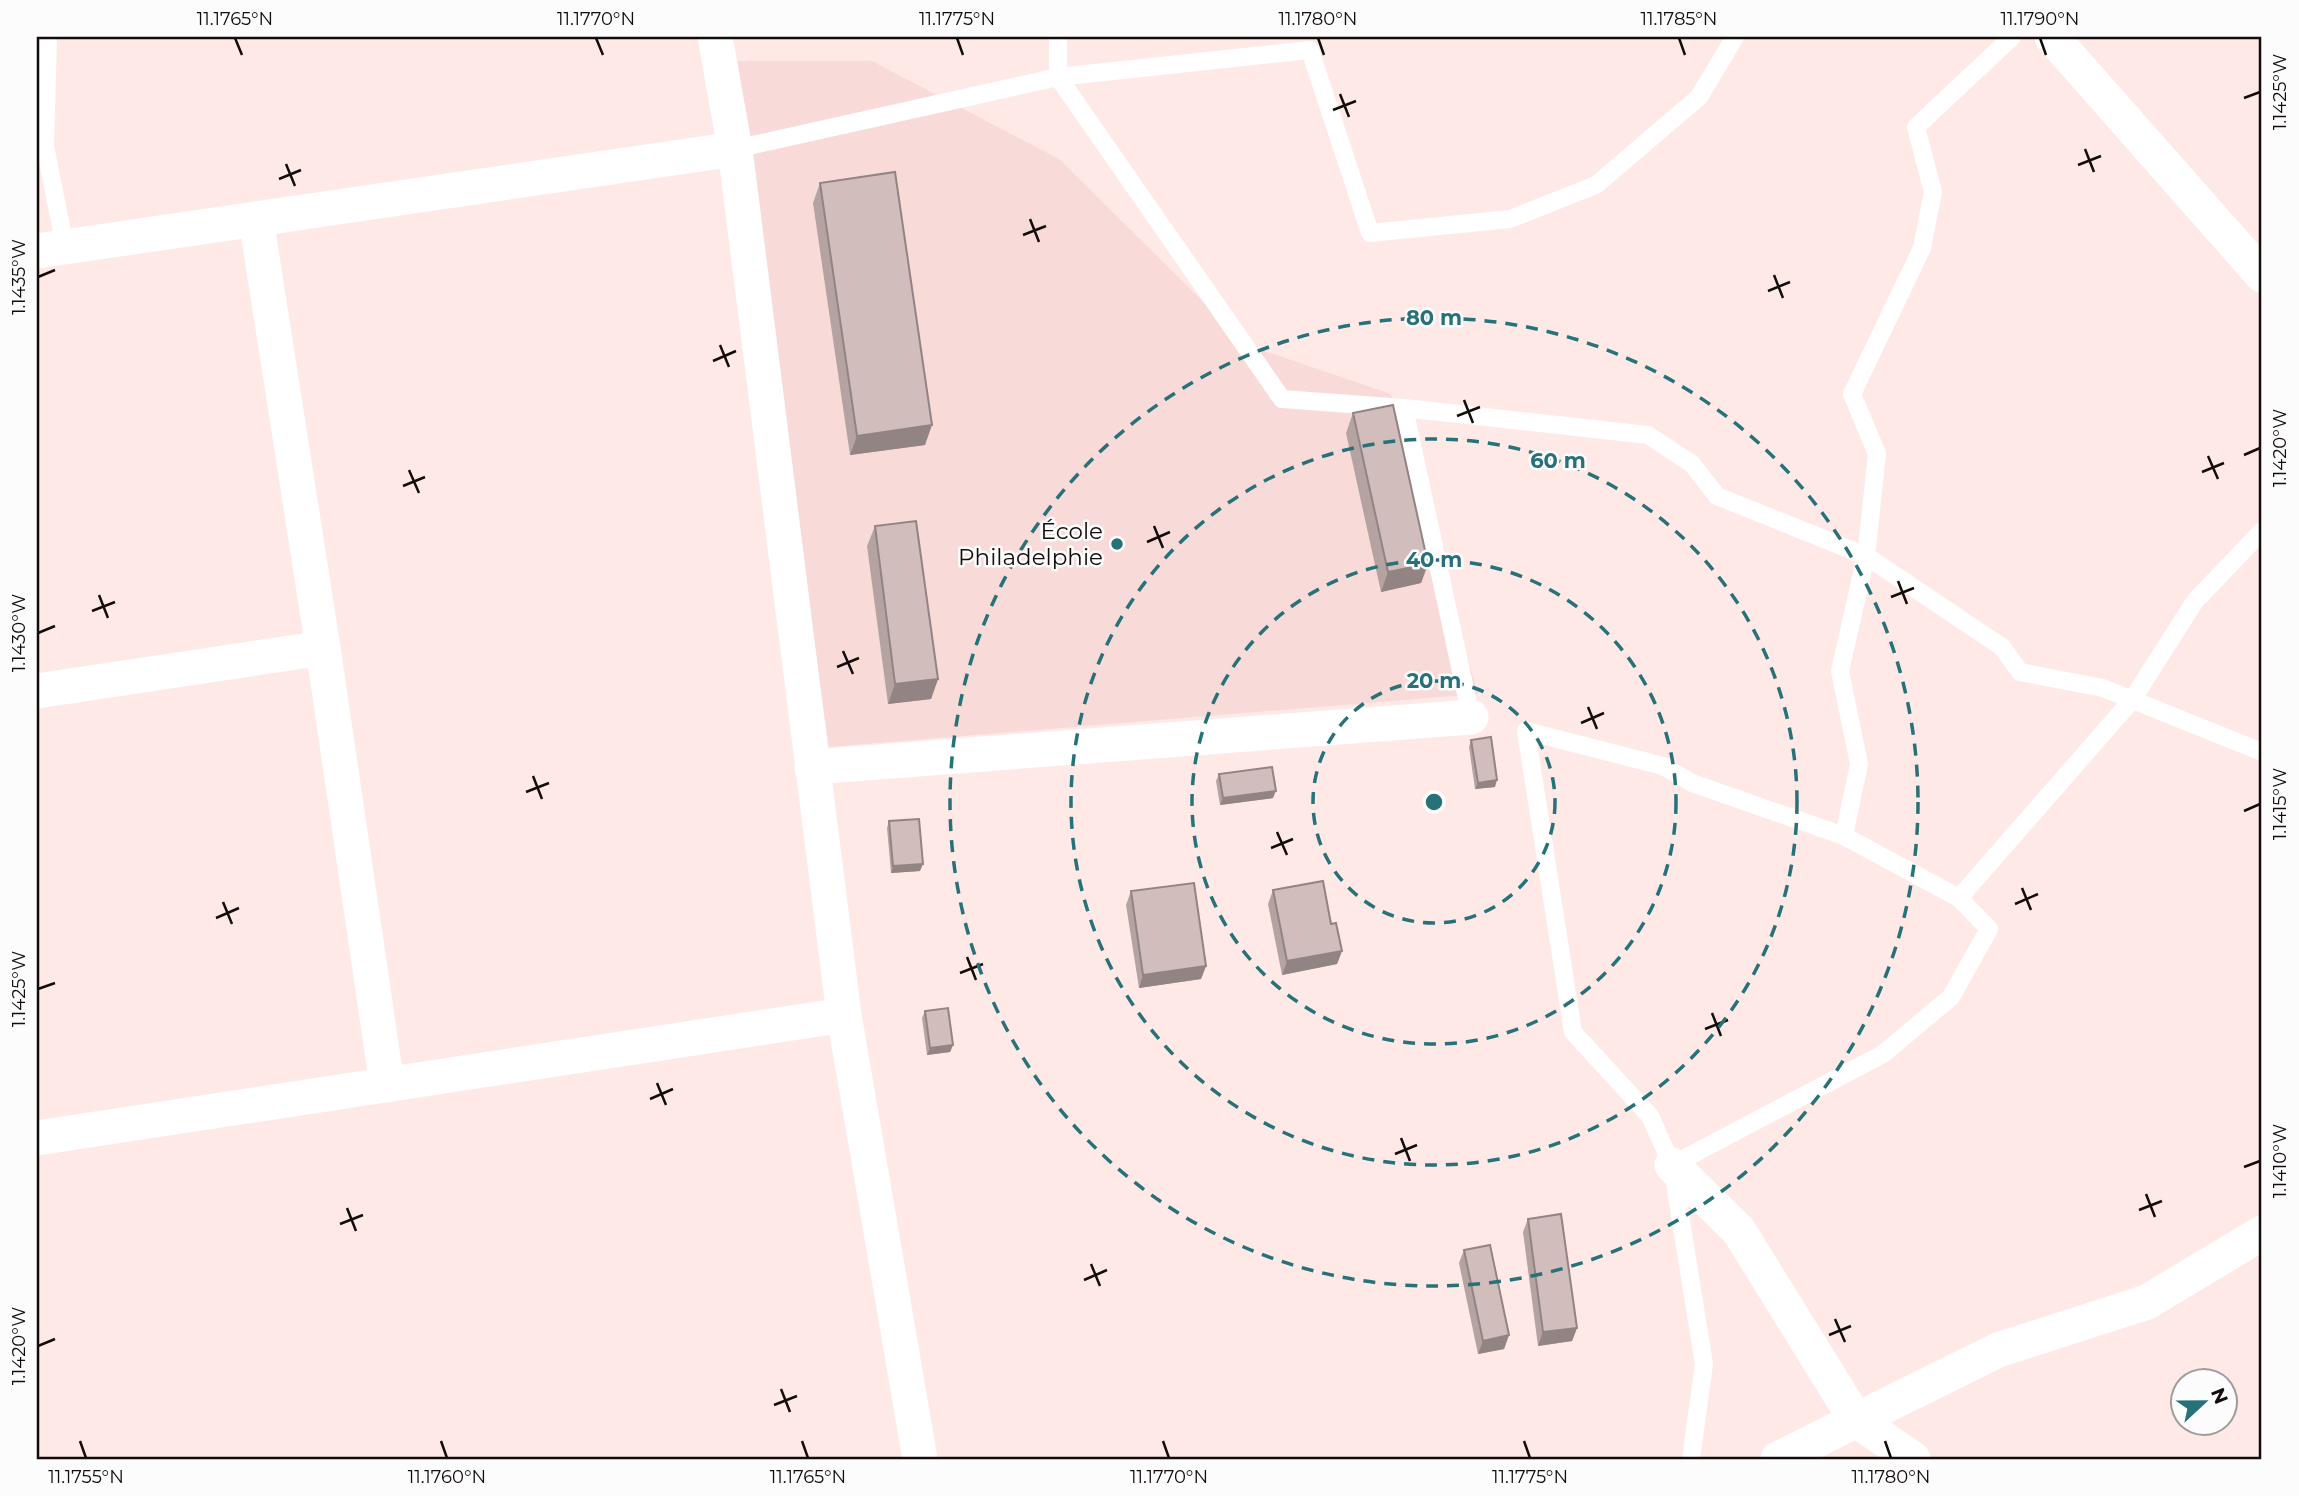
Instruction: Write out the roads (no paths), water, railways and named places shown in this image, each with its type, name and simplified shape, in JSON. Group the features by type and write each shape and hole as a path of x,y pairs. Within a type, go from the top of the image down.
{"street":[{"path":"715,37 735,149 844,1015 920,1459"},
{"path":"2052,37 2262,275"},
{"path":"51,249 735,149"},
{"path":"256,219 387,1084"},
{"path":"37,691 323,648"},
{"path":"811,767 1471,717"},
{"path":"37,1138 844,1015"},
{"path":"1672,1165 1739,1231 1856,1420 1913,1459"},
{"path":"1778,1459 1998,1350 2147,1302 2262,1233"}],"lane":[{"path":"48,37 45,146 51,249"},
{"path":"1058,37 1058,77 1282,399 1404,408 1648,435 1692,464 1717,496 1866,556 2002,647 2020,672 2103,688 2262,752"},
{"path":"735,149 1058,77 1315,43 1370,233 1510,219 1596,185 1699,97 1735,37"},
{"path":"1844,836 1859,764 1840,671 1866,556 1877,454 1852,394 1922,248 1933,192 1916,127 2012,37"},
{"path":"1404,408 1471,717"},
{"path":"1959,898 2132,700 2195,601 2262,531"},
{"path":"1672,1165 1883,1054 1951,997 1989,929 1959,898 1844,836 1692,783 1663,766 1526,731 1573,1032 1650,1116 1672,1165 1704,1364 1690,1459"}],"place":[{"name":"École Philadelphie","path":"1117,544"}]}
